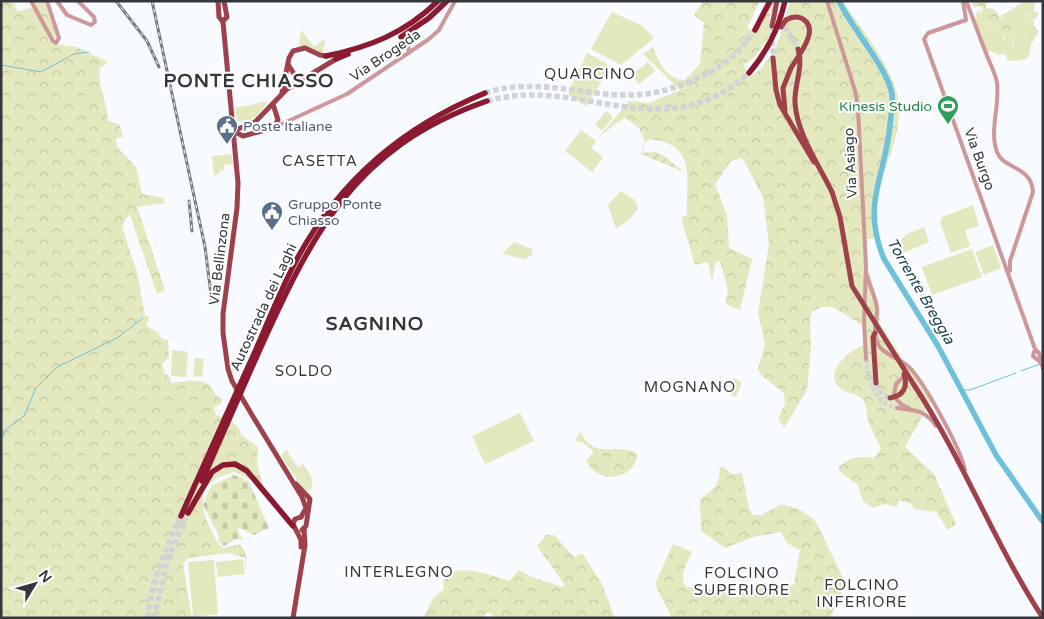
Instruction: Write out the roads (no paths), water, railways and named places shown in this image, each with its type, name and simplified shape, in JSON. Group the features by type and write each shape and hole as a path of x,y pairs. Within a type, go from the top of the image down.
{"highway":[{"path":"326,56 369,46 389,37 438,1"},
{"path":"336,59 386,42 428,15 443,1"},
{"path":"401,37 435,13 447,1"},
{"path":"754,30 769,1"},
{"path":"762,56 776,30 785,1"},
{"path":"749,73 781,27"},
{"name":"Autostrada dei Laghi","path":"295,528 246,470 233,464 220,466 210,474 185,516 299,256 320,223 363,171 393,143 416,128 459,109 485,93"},
{"name":"Autostrada dei Laghi","path":"459,109 487,102"}],"main road":[{"name":"Via Bellinzona","path":"218,1 222,14 226,18 222,21 235,150 237,208 223,324 228,369 232,381 252,415 305,497"},
{"name":"Via Bellinzona","path":"222,14 224,1"},
{"path":"772,26 777,1"},
{"path":"781,27 786,20 799,17 806,22 810,30 808,38 785,81 783,96 785,110 793,127"},
{"path":"281,95 291,54 299,48 308,49 326,56"},
{"path":"798,49 800,60 795,90 796,115 832,192 840,217 852,286 902,366 917,384 943,430 1006,558 1043,618"},
{"path":"774,58 777,97 832,192"},
{"path":"233,131 252,124 281,95 336,59"},
{"path":"288,64 294,74 305,78"},
{"path":"273,104 278,118"},
{"path":"265,112 278,118"},
{"path":"231,114 236,123 244,127"},
{"path":"260,118 262,126 271,129"},
{"path":"233,131 243,136 271,129 278,118"},
{"path":"235,150 243,136"},
{"path":"875,333 873,337 876,383"},
{"path":"894,397 900,395 906,387 906,378 902,366"},
{"path":"293,618 302,543 295,528 294,519 301,517 306,508 305,497"},
{"path":"298,578 305,545 305,527 310,499 305,497"},
{"path":"301,517 305,527"},
{"path":"295,528 305,527"}],"street":[{"path":"31,1 52,41 56,43 59,38 47,1"},
{"path":"56,1 67,15 91,25 95,22 94,17 78,1"},
{"name":"Via Brogeda","path":"271,129 347,94 438,32 455,1"},
{"name":"Via Asiago","path":"827,1 856,94 866,267 866,359"},
{"path":"964,1 997,82 994,136 997,151 999,156 1019,168 1031,180 1033,192 1007,264 1037,357 1043,369"},
{"name":"Via Burgo","path":"964,1 967,15 966,20 928,34 924,39 1007,264"},
{"path":"401,37 408,45 409,52"},
{"path":"278,118 285,123"},
{"name":"Via Asiago","path":"866,267 876,304 875,333"},
{"path":"868,300 876,304 872,312 865,306 868,300"},
{"path":"875,333 882,349 905,363 917,384"},
{"path":"903,378 896,384 894,397 902,405 919,410 934,422 965,475"},
{"path":"915,378 917,384"},
{"path":"897,408 919,410"}],"waterway":[{"name":"Torrente Breggia","path":"839,1 883,72 892,94 892,110 887,144 874,206 877,240 884,259 938,346 996,455 1043,522"},
{"path":"1,65 41,72 74,54 89,52"},
{"path":"1,433 24,416 36,388 57,367 117,338 143,318"},
{"path":"1021,371 1040,364"},
{"path":"963,390 970,390 1016,373"},
{"path":"1,440 5,432"}],"tunnel":[{"path":"770,1 798,49"},
{"path":"772,26 773,58"},
{"path":"485,93 519,87 553,88 621,95 657,92 682,85 719,67 742,47 755,30"},
{"path":"487,101 522,95 555,96 653,109 685,106 717,95 749,73"},
{"path":"866,359 870,382 877,396 882,401 897,408"},
{"path":"876,383 882,394 890,398"},
{"path":"148,618 156,578 181,516"},
{"path":"154,618 168,559 186,518"}],"railway":[{"path":"116,1 147,41 159,67"},
{"path":"152,1 205,247 212,302"},
{"path":"189,201 192,231"}],"place":[{"name":"Kinesis Studio","path":"948,125"},
{"name":"Poste Italiane","path":"227,145"},
{"name":"Gruppo Ponte Chiasso","path":"272,231"}],"district":[{"name":"QUARCINO","path":"590,74"},
{"name":"PONTE CHIASSO","path":"249,80"},
{"name":"CASETTA","path":"320,161"},
{"name":"SAGNINO","path":"375,323"},
{"name":"SOLDO","path":"304,371"},
{"name":"MOGNANO","path":"690,387"},
{"name":"INTERLEGNO","path":"399,572"},
{"name":"FOLCINO SUPERIORE","path":"742,582"},
{"name":"FOLCINO INFERIORE","path":"862,594"}]}
